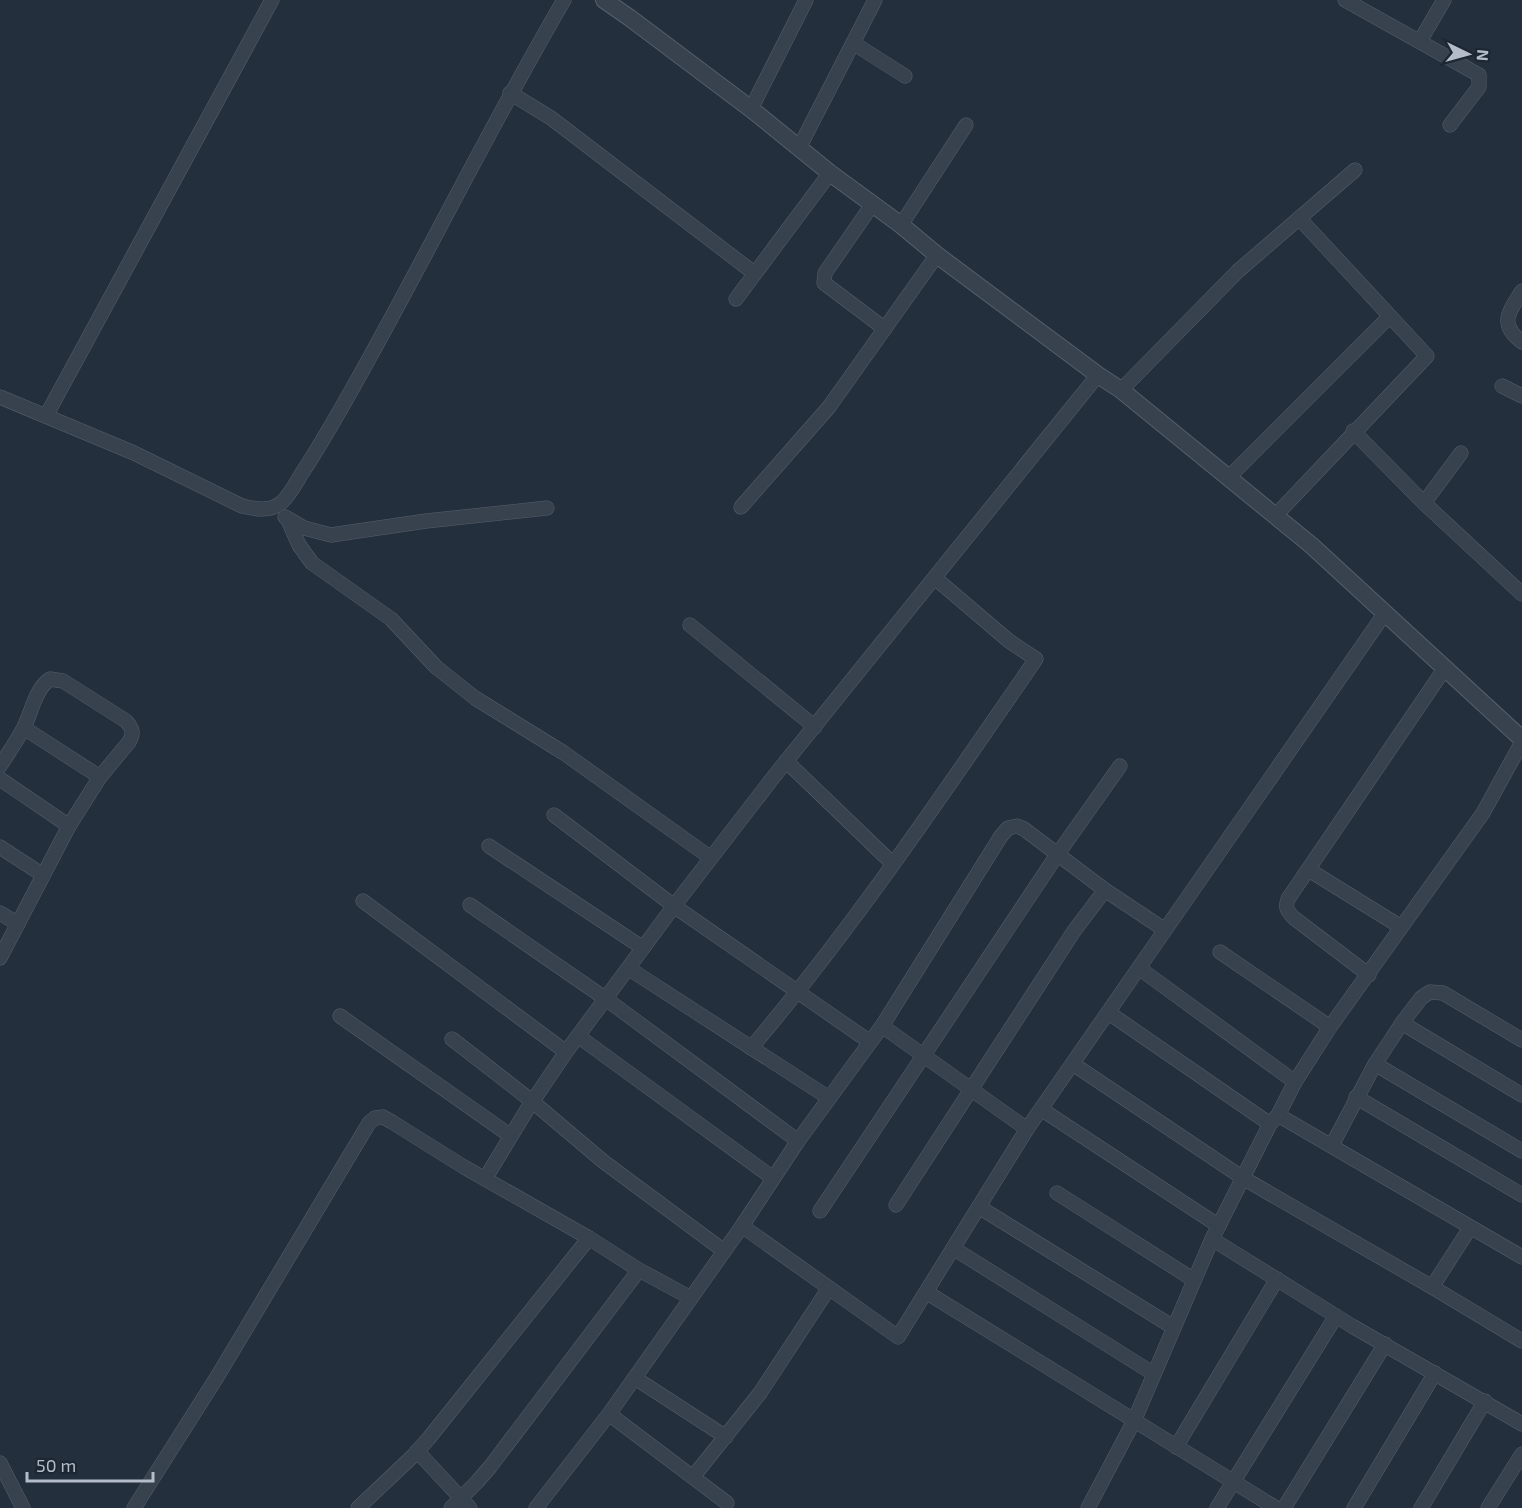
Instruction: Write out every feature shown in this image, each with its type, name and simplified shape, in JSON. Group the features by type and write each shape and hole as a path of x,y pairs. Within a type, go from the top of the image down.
{"street":[{"path":"46,416 272,0"},
{"path":"0,397 134,453 242,506 256,509 269,508 280,503 290,492 318,449 383,334 510,93 564,0"},
{"path":"603,0 751,109 937,255 1121,390 1311,545 1522,740 1483,813 1330,1027 1295,1082 1212,1239 1134,1421 1088,1508"},
{"path":"751,109 806,0"},
{"path":"800,147 875,0"},
{"path":"1345,0 1474,70 1481,79 1479,87 1450,125"},
{"path":"1420,41 1444,0"},
{"path":"853,43 905,76"},
{"path":"510,93 551,118 754,273"},
{"path":"901,225 966,125"},
{"path":"1121,390 1238,271 1355,170"},
{"path":"736,299 830,173"},
{"path":"872,206 825,273 824,284 885,329"},
{"path":"1275,516 1353,431 1427,356 1299,218"},
{"path":"741,507 829,407 937,255"},
{"path":"1522,291 1511,308 1507,326 1512,334 1522,342"},
{"path":"1228,477 1389,317"},
{"path":"485,1179 566,1052 674,906 786,761 1098,375"},
{"path":"1502,386 1522,396"},
{"path":"1353,431 1424,503 1522,594"},
{"path":"1424,503 1461,453"},
{"path":"269,508 317,533 331,535 426,521 548,508"},
{"path":"287,518 299,545 312,563 392,619 444,673 475,698 564,753 711,858"},
{"path":"751,1048 798,992 893,864 1036,659 1009,640 935,578"},
{"path":"742,1226 898,1337 1027,1129 1385,613"},
{"path":"690,626 814,728"},
{"path":"1369,975 1287,912 1286,906 1288,899 1445,668"},
{"path":"0,766 24,728 44,683 50,679 63,681 126,721 132,729 132,736 100,777 69,826 0,958"},
{"path":"24,728 100,777"},
{"path":"786,761 893,864"},
{"path":"820,1212 1057,855 1120,766"},
{"path":"0,779 69,826"},
{"path":"554,815 674,906 870,1042"},
{"path":"536,1508 635,1378 742,1226 798,1141 882,1026 1008,828 1017,826 1024,829 1105,890 1165,930"},
{"path":"489,846 643,948"},
{"path":"0,847 44,875"},
{"path":"1309,870 1401,927"},
{"path":"896,1205 1070,939 1105,890"},
{"path":"363,901 566,1052"},
{"path":"470,905 606,999 798,1141"},
{"path":"0,913 18,924"},
{"path":"1220,952 1330,1027"},
{"path":"628,968 829,1098"},
{"path":"1139,968 1295,1082"},
{"path":"1332,1145 1375,1064 1421,998 1430,992 1437,992 1452,998 1522,1040"},
{"path":"1109,1013 1274,1120 1332,1145 1522,1257"},
{"path":"340,1016 511,1136"},
{"path":"1402,1023 1522,1095"},
{"path":"882,1026 1027,1129"},
{"path":"578,1036 773,1178"},
{"path":"452,1039 533,1102 589,1150 723,1251"},
{"path":"1073,1064 1243,1178 1522,1341"},
{"path":"1375,1064 1522,1151"},
{"path":"1356,1097 1522,1195"},
{"path":"1041,1109 1219,1226"},
{"path":"134,1508 205,1397 369,1124 375,1118 383,1117 392,1122 639,1270 691,1298"},
{"path":"1057,1193 1194,1280"},
{"path":"979,1207 1173,1327"},
{"path":"1432,1287 1470,1228"},
{"path":"358,1508 417,1451 589,1238"},
{"path":"1212,1239 1336,1316 1522,1424"},
{"path":"953,1248 1154,1374"},
{"path":"417,1451 460,1505 639,1270"},
{"path":"1176,1447 1277,1279"},
{"path":"693,1477 760,1394 829,1288"},
{"path":"926,1292 1276,1508"},
{"path":"1217,1508 1336,1316"},
{"path":"1284,1508 1385,1344"},
{"path":"1354,1508 1435,1373"},
{"path":"635,1378 726,1437"},
{"path":"1421,1508 1485,1401"},
{"path":"609,1414 727,1503"},
{"path":"1488,1508 1522,1454"},
{"path":"0,1463 23,1508"}]}
